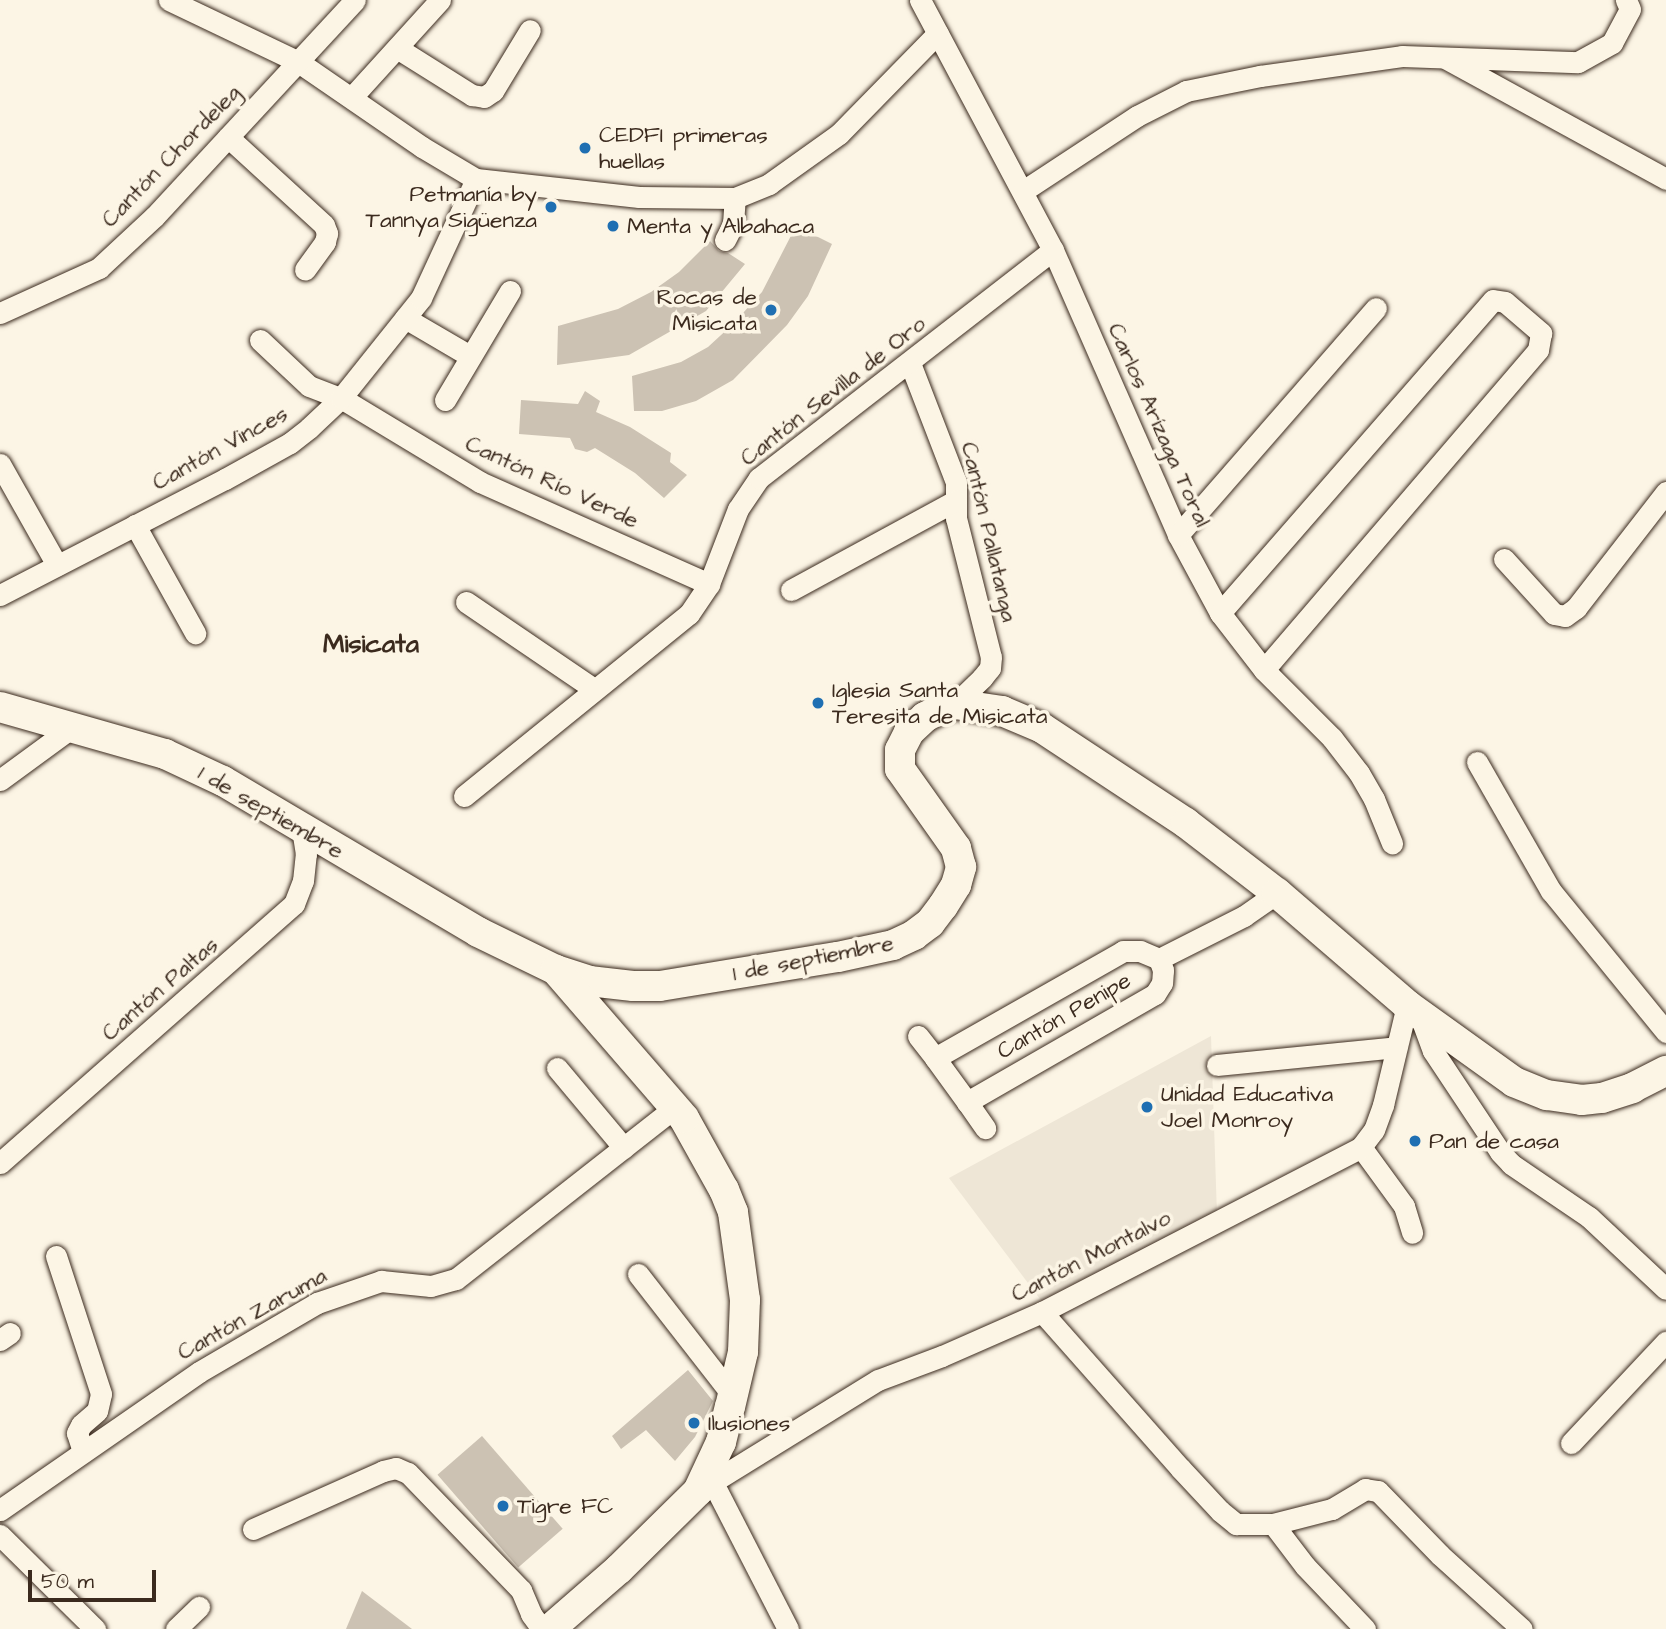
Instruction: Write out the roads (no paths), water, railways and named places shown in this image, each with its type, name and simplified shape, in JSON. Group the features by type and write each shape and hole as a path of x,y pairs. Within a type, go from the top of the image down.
{"street":[{"path":"169,0 297,61 422,147 476,179 639,197 735,198 769,184 839,134 938,33"},
{"name":"Cantón Chordeleg","path":"0,313 99,268 155,216 355,0"},
{"path":"352,97 440,0"},
{"name":"Carlos Arízaga Toral","path":"920,0 1024,191 1053,250 1178,536 1220,613 1264,670 1332,738 1359,773 1374,799 1392,844"},
{"path":"1024,191 1137,116 1186,92 1260,76 1402,57 1578,62 1612,43 1630,9 1626,0"},
{"path":"397,48 472,95 484,97 493,91 530,30"},
{"path":"1443,57 1666,179"},
{"path":"228,137 324,225 327,233 325,242 305,270"},
{"name":"Cantón Vinces","path":"0,595 290,443 341,398 421,298 476,179"},
{"path":"725,240 733,224 735,198"},
{"name":"Cantón Sevilla de Oro","path":"464,796 689,614 709,583 738,509 758,478 868,390 910,363 1053,250"},
{"path":"445,400 510,291"},
{"path":"1220,613 1493,299 1505,302 1541,333 1538,349 1264,670"},
{"path":"1178,536 1376,308"},
{"path":"405,318 470,356"},
{"name":"Cantón Río Verde","path":"260,340 309,386 341,398 480,482 709,583"},
{"name":"Cantón Pallatanga","path":"910,363 956,482 956,518 991,657 990,668 955,704"},
{"path":"0,464 8,500 57,565"},
{"path":"1504,559 1554,614 1565,616 1576,608 1666,492"},
{"path":"791,590 955,501"},
{"path":"135,525 195,633"},
{"path":"466,601 594,689"},
{"path":"955,704 1002,710 1042,728 1186,823 1277,894 1413,1009 1497,1072 1547,1095 1566,1100 1602,1098 1632,1088 1666,1070"},
{"name":"1 de septiembre","path":"0,707 165,754 223,781 478,932 556,970 589,981 660,986 893,945 930,923 956,885 961,867 956,848 900,769 900,750 909,733 926,717 955,704"},
{"path":"0,780 72,728"},
{"path":"1476,762 1550,891 1666,1032"},
{"name":"Cantón Paltas","path":"0,1163 294,904 303,881 306,854 302,828"},
{"path":"1158,959 1244,916 1277,894"},
{"name":"Cantón Penipe","path":"935,1058 1123,951 1140,951 1158,959 1163,970 1161,983 1155,994 967,1102"},
{"path":"550,1629 705,1487 721,1443 743,1352 745,1300 733,1212 724,1190 684,1118 556,970"},
{"path":"609,1032 615,1014 633,986"},
{"path":"1412,1233 1404,1206 1361,1147 1374,1130 1383,1105 1396,1047 1413,1009"},
{"path":"1413,1009 1433,1051 1506,1158 1589,1217 1666,1289"},
{"path":"918,1036 985,1128"},
{"path":"1217,1065 1396,1047"},
{"path":"558,1068 624,1148"},
{"name":"Cantón Zaruma","path":"0,1510 199,1372 317,1303 382,1282 431,1286 456,1279 675,1107"},
{"name":"Cantón Montalvo","path":"705,1487 878,1380 942,1356 1042,1312 1361,1147"},
{"path":"56,1256 101,1394 97,1410 76,1433 83,1452"},
{"path":"638,1274 733,1396"},
{"path":"1042,1312 1220,1511 1236,1524 1273,1524 1332,1509 1365,1489 1378,1491 1440,1555 1522,1629"},
{"path":"1571,1443 1666,1342"},
{"path":"253,1529 383,1471 396,1468 408,1473 521,1590 530,1614 542,1629"},
{"path":"705,1487 788,1629"},
{"path":"1273,1524 1305,1566 1365,1629"},
{"path":"0,1535 95,1629"},
{"path":"176,1629 199,1607"}],"place":[{"name":"CEDFI primeras huellas","path":"585,148"},
{"name":"Petmanía by Tannya Sigüenza","path":"551,207"},
{"name":"Menta y Albahaca","path":"613,226"},
{"name":"Rocas de Misicata","path":"771,310"},
{"name":"Iglesia Santa Teresita de Misicata","path":"818,703"},
{"name":"Unidad Educativa Joel Monroy","path":"1147,1107"},
{"name":"Pan de casa","path":"1415,1141"},
{"name":"Ilusiones","path":"694,1423"},
{"name":"Tigre FC","path":"503,1506"}],"district":[{"name":"Misicata","path":"371,645"}]}
